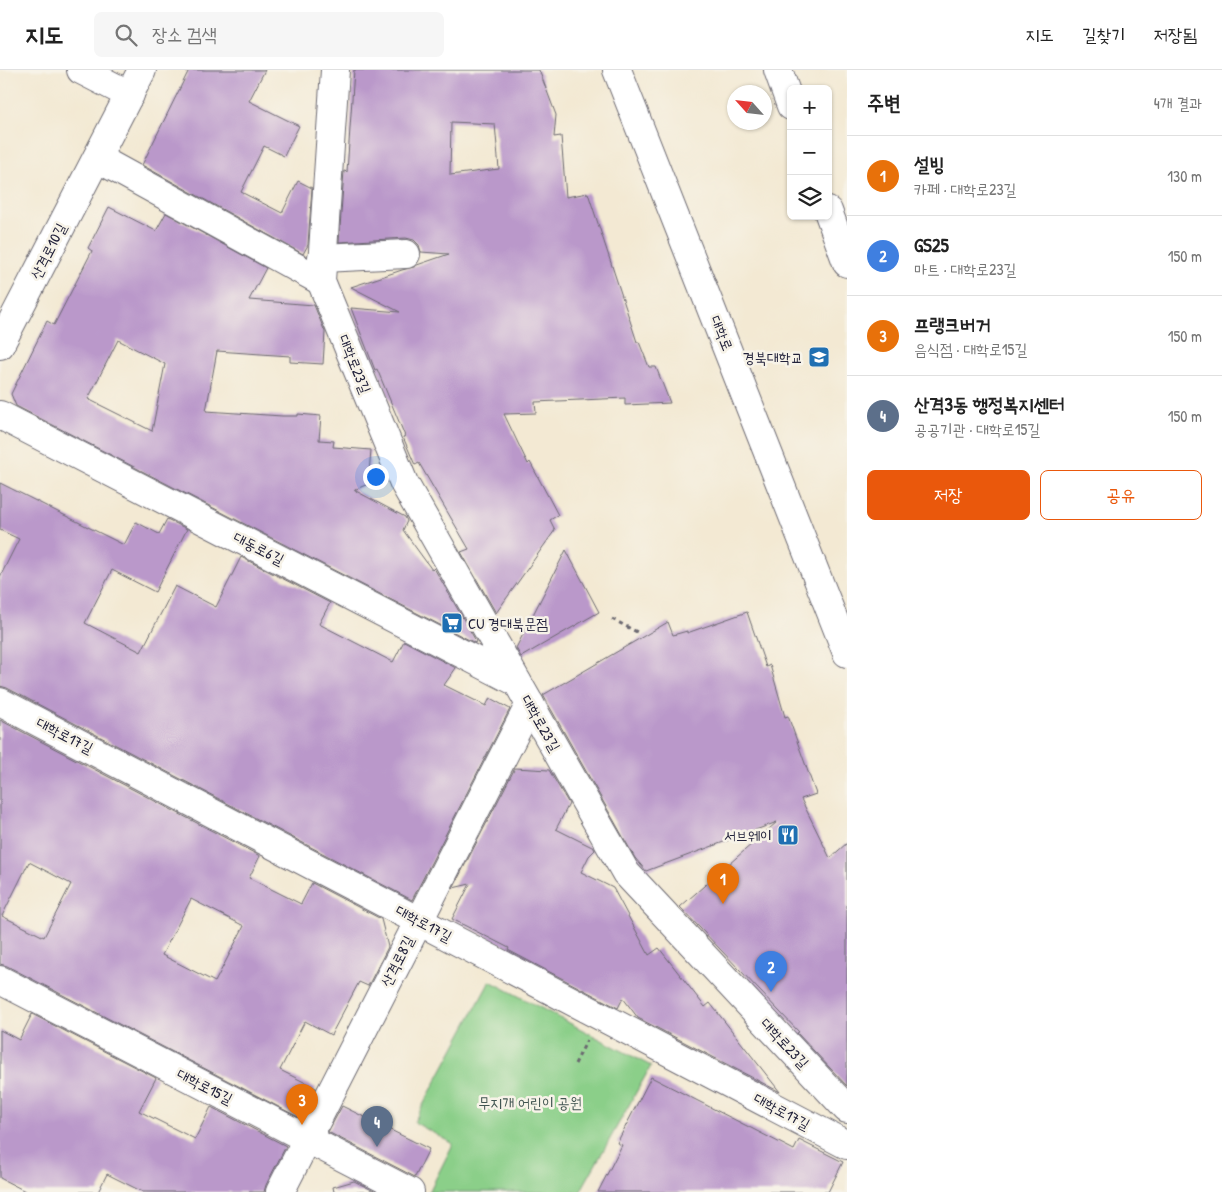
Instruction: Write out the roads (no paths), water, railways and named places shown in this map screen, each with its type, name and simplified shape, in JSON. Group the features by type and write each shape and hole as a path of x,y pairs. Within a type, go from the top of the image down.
{"street":[{"path":"81,70 130,95"},
{"name":"산격로10길","path":"0,345 142,70"},
{"name":"대학로23길","path":"335,70 322,269 404,483 626,873 847,1109"},
{"name":"대학로","path":"617,70 847,653"},
{"path":"778,70 787,95"},
{"path":"97,158 198,214 322,269 406,254"},
{"path":"831,220 847,264"},
{"name":"대동로6길","path":"0,415 524,693"},
{"name":"산격로8길","path":"280,1192 418,920 524,693"},
{"name":"대학로17길","path":"0,702 847,1145"},
{"name":"대학로15길","path":"0,980 410,1192"}],"place":[{"name":"경북대학교","path":"819,357"},
{"name":"CU 경대북문점","path":"452,623"},
{"name":"서브웨이","path":"788,835"},
{"name":"설빙","path":"723,904"},
{"name":"GS25","path":"771,992"},
{"name":"프랭크버거","path":"302,1125"},
{"name":"산격3동 행정복지센터","path":"377,1147"}],"park label":[{"name":"무지개 어린이 공원","path":"530,1102"}]}
